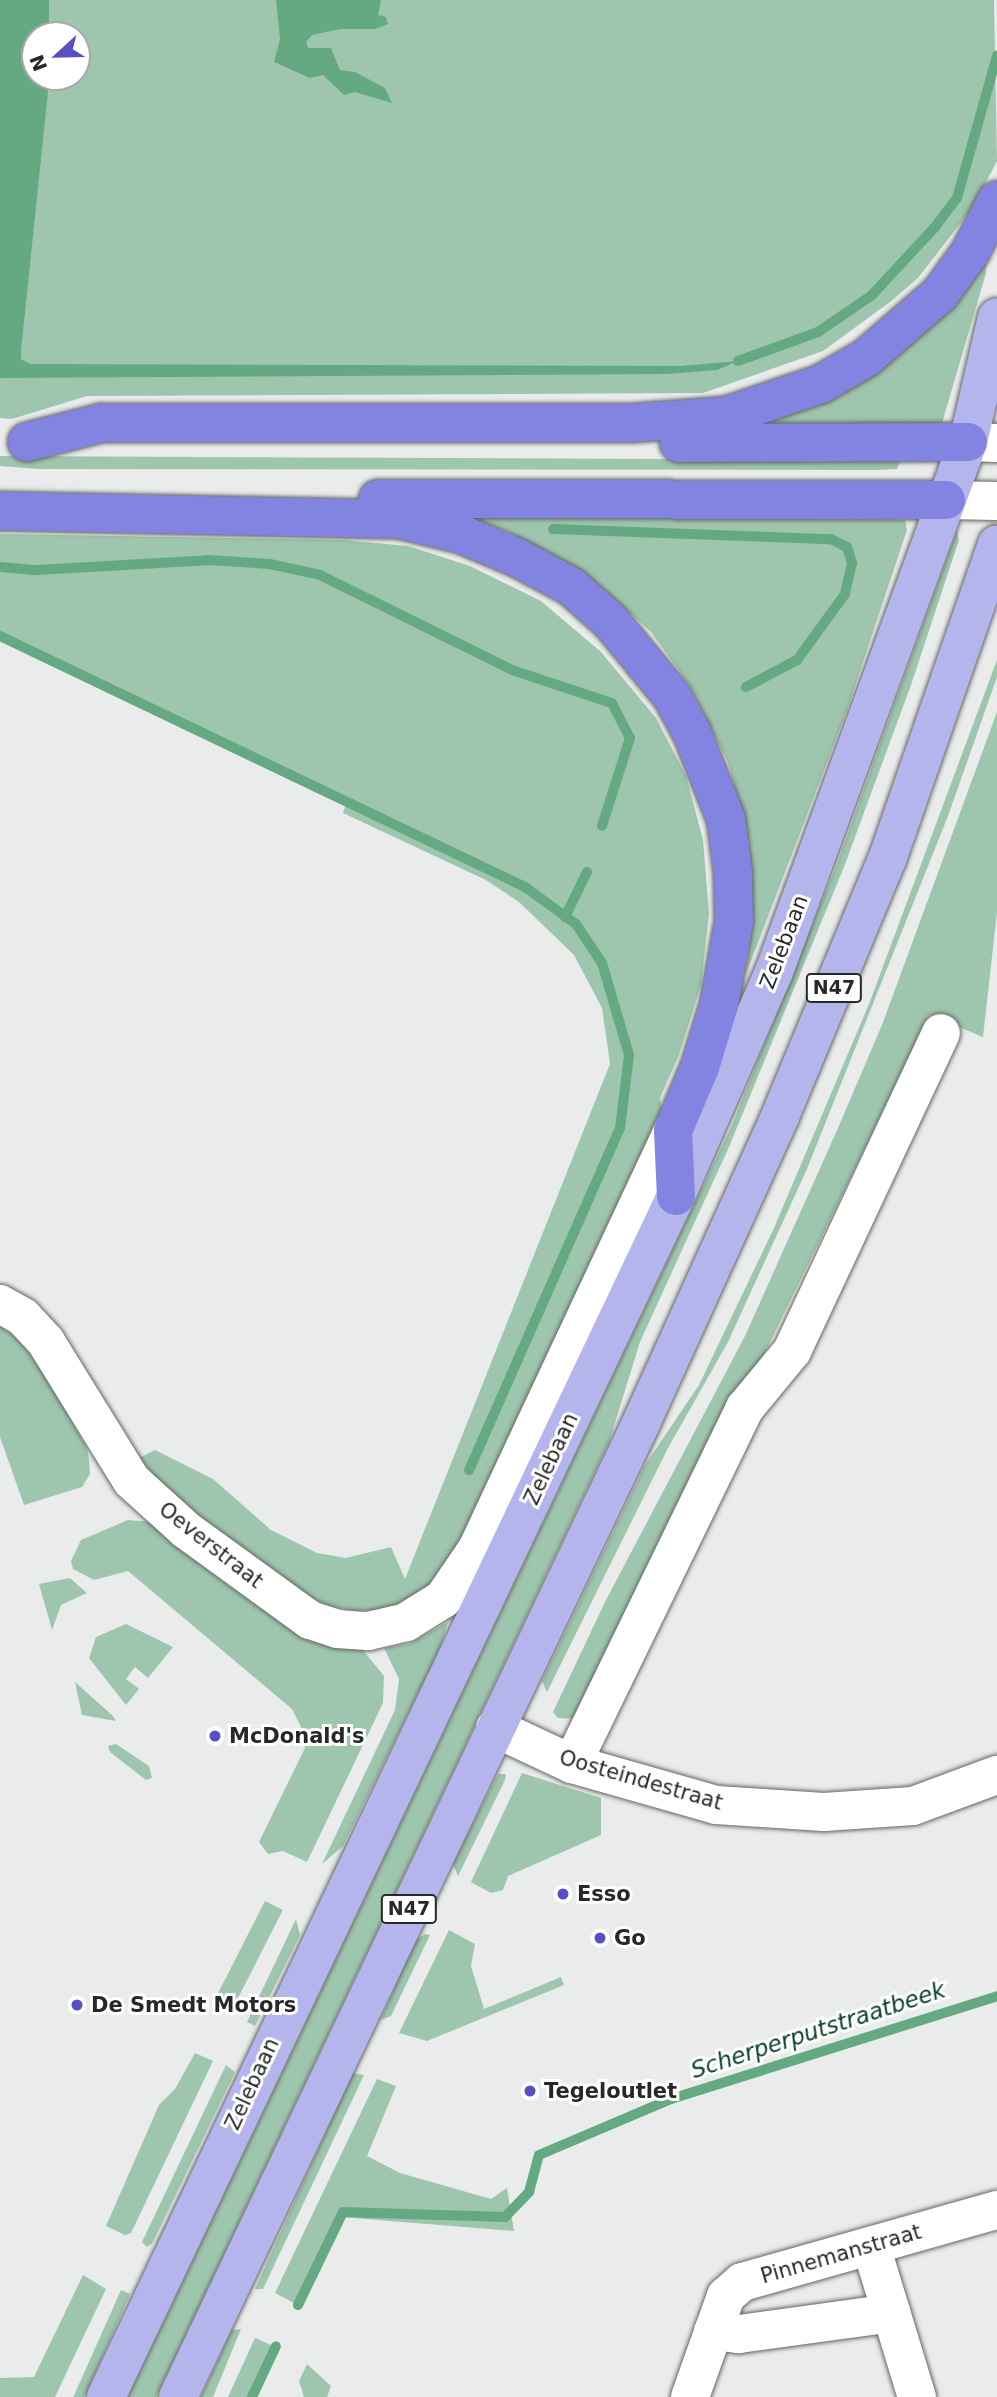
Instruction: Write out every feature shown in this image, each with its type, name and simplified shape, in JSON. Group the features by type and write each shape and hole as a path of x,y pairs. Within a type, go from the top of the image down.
{"highway":[{"path":"13,441 101,423 632,423 726,416 821,384 866,358 940,293 971,251 997,200"},
{"path":"13,441 982,443"},
{"path":"0,494 946,500"},
{"path":"0,510 398,519 461,534 518,558 572,587 611,622 672,696 692,733 726,819 733,872 734,921 719,1005 700,1068 673,1130 676,1196"}],"main road":[{"name":"N47","path":"946,500 982,443 997,317"},
{"name":"Zelebaan","path":"106,2397 676,1196 774,972 946,500"},
{"name":"N47","path":"178,2397 642,1422 832,994 888,857 997,544"}],"street":[{"path":"946,500 997,501"},
{"path":"572,1764 746,1408 792,1351 941,1033"},
{"name":"Oeverstraat","path":"0,1304 23,1317 46,1342 132,1481 169,1515 310,1620 337,1629 368,1631 406,1622 443,1599 477,1549 673,1130"},
{"name":"Oosteindestraat","path":"495,1728 572,1764 716,1805 824,1812 913,1806 997,1775"},
{"name":"Pinnemanstraat","path":"690,2397 726,2296 742,2282 997,2210"},
{"path":"871,2246 917,2397"},
{"path":"713,2331 739,2334 892,2313"}],"shaded area":[{"path":"0,0 994,0 997,161 973,207 918,278 823,351 703,393 87,396 12,419 0,418"},
{"path":"0,0 49,0 49,21 21,21 21,91 48,91 21,351 21,359 30,364 681,366 738,361 717,370 667,374 0,378"},
{"path":"276,0 381,0 378,15 386,17 388,24 375,29 340,29 312,35 306,42 308,48 331,48 340,70 355,72 385,88 392,103 355,92 344,95 323,75 310,78 274,62 280,39"},
{"path":"987,255 986,273 940,430 755,426 847,389 905,350"},
{"path":"0,456 900,462 897,469 878,470 38,469 0,466"},
{"path":"463,515 905,520 907,530 847,710 746,974 752,925 749,841 728,762 690,686 651,632 601,587 571,565 509,532"},
{"path":"957,531 959,540 911,685 844,867 729,1147 640,1342 609,1442 156,2397 128,2397 732,1125 837,864"},
{"path":"0,534 343,540 408,546 470,566 541,601 601,652 656,718 686,776 703,840 709,914 701,985 679,1055 660,1098 663,1114 454,1559 422,1594 391,1609 355,1611 326,1605 293,1588 170,1495 139,1458 155,1450 213,1479 271,1530 317,1553 346,1558 391,1547 405,1579 610,1064 602,1008 574,955 519,902 486,880 343,813 347,801 0,636"},
{"path":"997,660 997,677 948,816 807,1169 728,1342 668,1448 547,1692 542,1681 645,1465 699,1385 774,1228 869,1004"},
{"path":"997,712 997,912 983,1037 930,1015 752,1379 578,1719 558,1718 553,1712 606,1600 745,1336 838,1128 882,1025"},
{"path":"0,1325 21,1342 48,1379 87,1448 89,1460 90,1474 82,1487 24,1505 0,1437"},
{"path":"128,1520 151,1522 362,1649 384,1676 383,1703 307,1862 283,1851 268,1854 259,1842 305,1748 302,1729 292,1709 128,1571 94,1580 73,1569 71,1561 81,1540"},
{"path":"70,1578 87,1593 61,1605 52,1630 39,1584"},
{"path":"448,1622 440,1648 343,1846 322,1864 395,1710 399,1679 384,1648 409,1644"},
{"path":"126,1624 173,1647 148,1678 135,1667 126,1679 139,1689 126,1705 89,1658 96,1637"},
{"path":"75,1682 113,1716 116,1721 82,1715"},
{"path":"116,1744 149,1766 152,1778 146,1780 110,1752 108,1746"},
{"path":"522,1773 601,1798 601,1835 508,1876 503,1890 491,1893 471,1882"},
{"path":"498,1774 506,1774 505,1780 458,1876 453,1864"},
{"path":"265,1901 283,1910 231,2013 213,2003"},
{"path":"296,1919 300,1935 255,2026 247,2022"},
{"path":"449,1930 475,1944 471,1966 484,2009 561,1977 564,1985 427,2041 399,2033"},
{"path":"425,1934 430,1935 391,2016 381,2020 415,1940"},
{"path":"195,2053 213,2061 131,2233 125,2235 106,2226 159,2105 175,2089"},
{"path":"226,2065 235,2072 152,2244 147,2247 142,2242"},
{"path":"353,2073 364,2075 263,2289 255,2289"},
{"path":"377,2079 396,2086 367,2156 400,2173 491,2199 507,2188 514,2231 341,2217 298,2305 275,2293"},
{"path":"83,2275 106,2289 55,2397 0,2397 0,2378 34,2377"},
{"path":"121,2290 130,2294 84,2397 73,2397"},
{"path":"241,2329 213,2397 201,2397 232,2330"},
{"path":"255,2338 278,2348 254,2397 228,2397"},
{"path":"307,2364 331,2386 327,2397 304,2397 299,2381"}],"waterway":[{"path":"738,361 818,332 872,295 935,227 957,198 997,56"},
{"path":"553,529 831,539 847,547 852,563 845,594 797,660 746,687"},
{"path":"0,567 37,570 208,560 270,564 320,575 512,670 612,703 630,738 602,826"},
{"path":"0,636 525,887 576,924 602,963 629,1055 620,1128 469,1470"},
{"path":"565,917 587,872"},
{"name":"Scherperputstraatbeek","path":"298,2305 343,2212 505,2217 529,2192 539,2155 671,2099 997,1996"},
{"name":"Scherperputstraatbeek","path":"252,2397 276,2346"}],"place":[{"name":"McDonald's","path":"215,1736"},
{"name":"Esso","path":"563,1894"},
{"name":"Go","path":"600,1938"},
{"name":"De Smedt Motors","path":"77,2005"},
{"name":"Tegeloutlet","path":"530,2091"}]}
